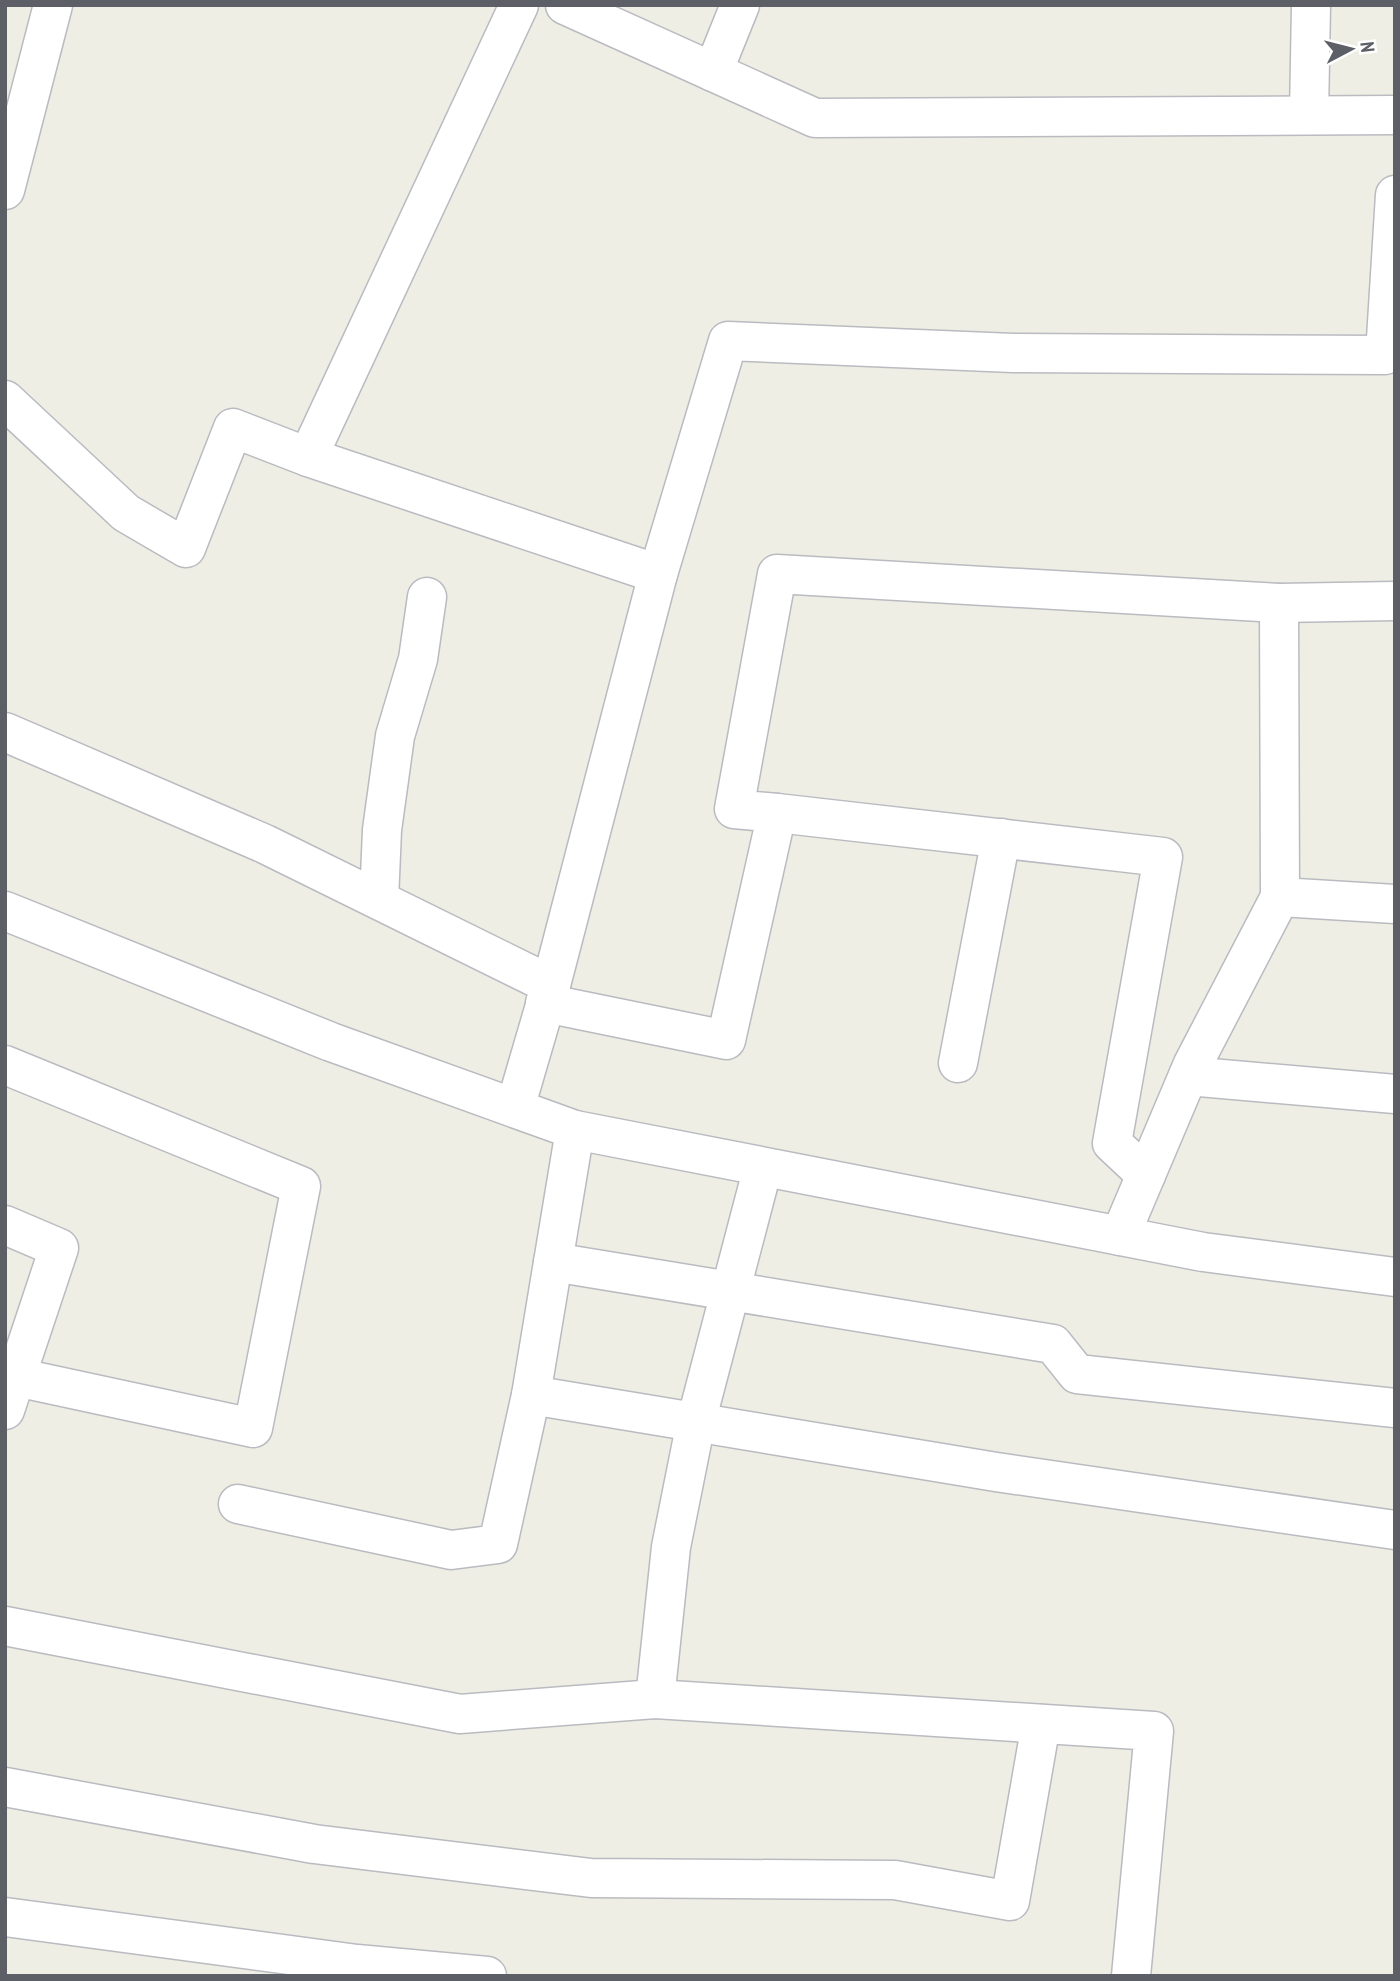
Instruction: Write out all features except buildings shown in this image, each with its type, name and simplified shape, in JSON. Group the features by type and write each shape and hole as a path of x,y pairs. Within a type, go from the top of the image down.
{"street":[{"path":"5,190 53,5"},
{"path":"308,457 519,5"},
{"path":"565,5 815,118 1395,115"},
{"path":"713,72 740,5"},
{"path":"1308,115 1311,5"},
{"path":"515,1108 548,994 658,574 727,341 1013,353 1385,355 1395,195"},
{"path":"5,400 126,513 186,548 233,428 308,457 658,574"},
{"path":"1146,1175 1112,1143 1163,857 734,810 777,574 1279,603 1395,601"},
{"path":"379,900 382,830 395,737 418,659 427,597"},
{"path":"1120,1236 1188,1076 1280,897 1279,603"},
{"path":"5,732 265,844 379,900 548,994 726,1040 777,813"},
{"path":"958,1063 1001,838"},
{"path":"1280,897 1395,904"},
{"path":"5,911 331,1042 575,1130 1203,1252 1395,1278"},
{"path":"5,1065 301,1185 253,1428 11,1394 59,1248 5,1225"},
{"path":"1188,1076 1395,1094"},
{"path":"238,1504 452,1550 498,1544 531,1395 575,1130"},
{"path":"655,1699 671,1547 696,1422 763,1167"},
{"path":"553,1262 1053,1344 1077,1374 1395,1408"},
{"path":"531,1395 996,1472 1395,1530"},
{"path":"5,1626 460,1714 655,1699 1154,1731 1131,1976"},
{"path":"5,1787 314,1844 591,1878 895,1880 1010,1901 1041,1724"},
{"path":"5,1917 357,1964 486,1976"}]}
